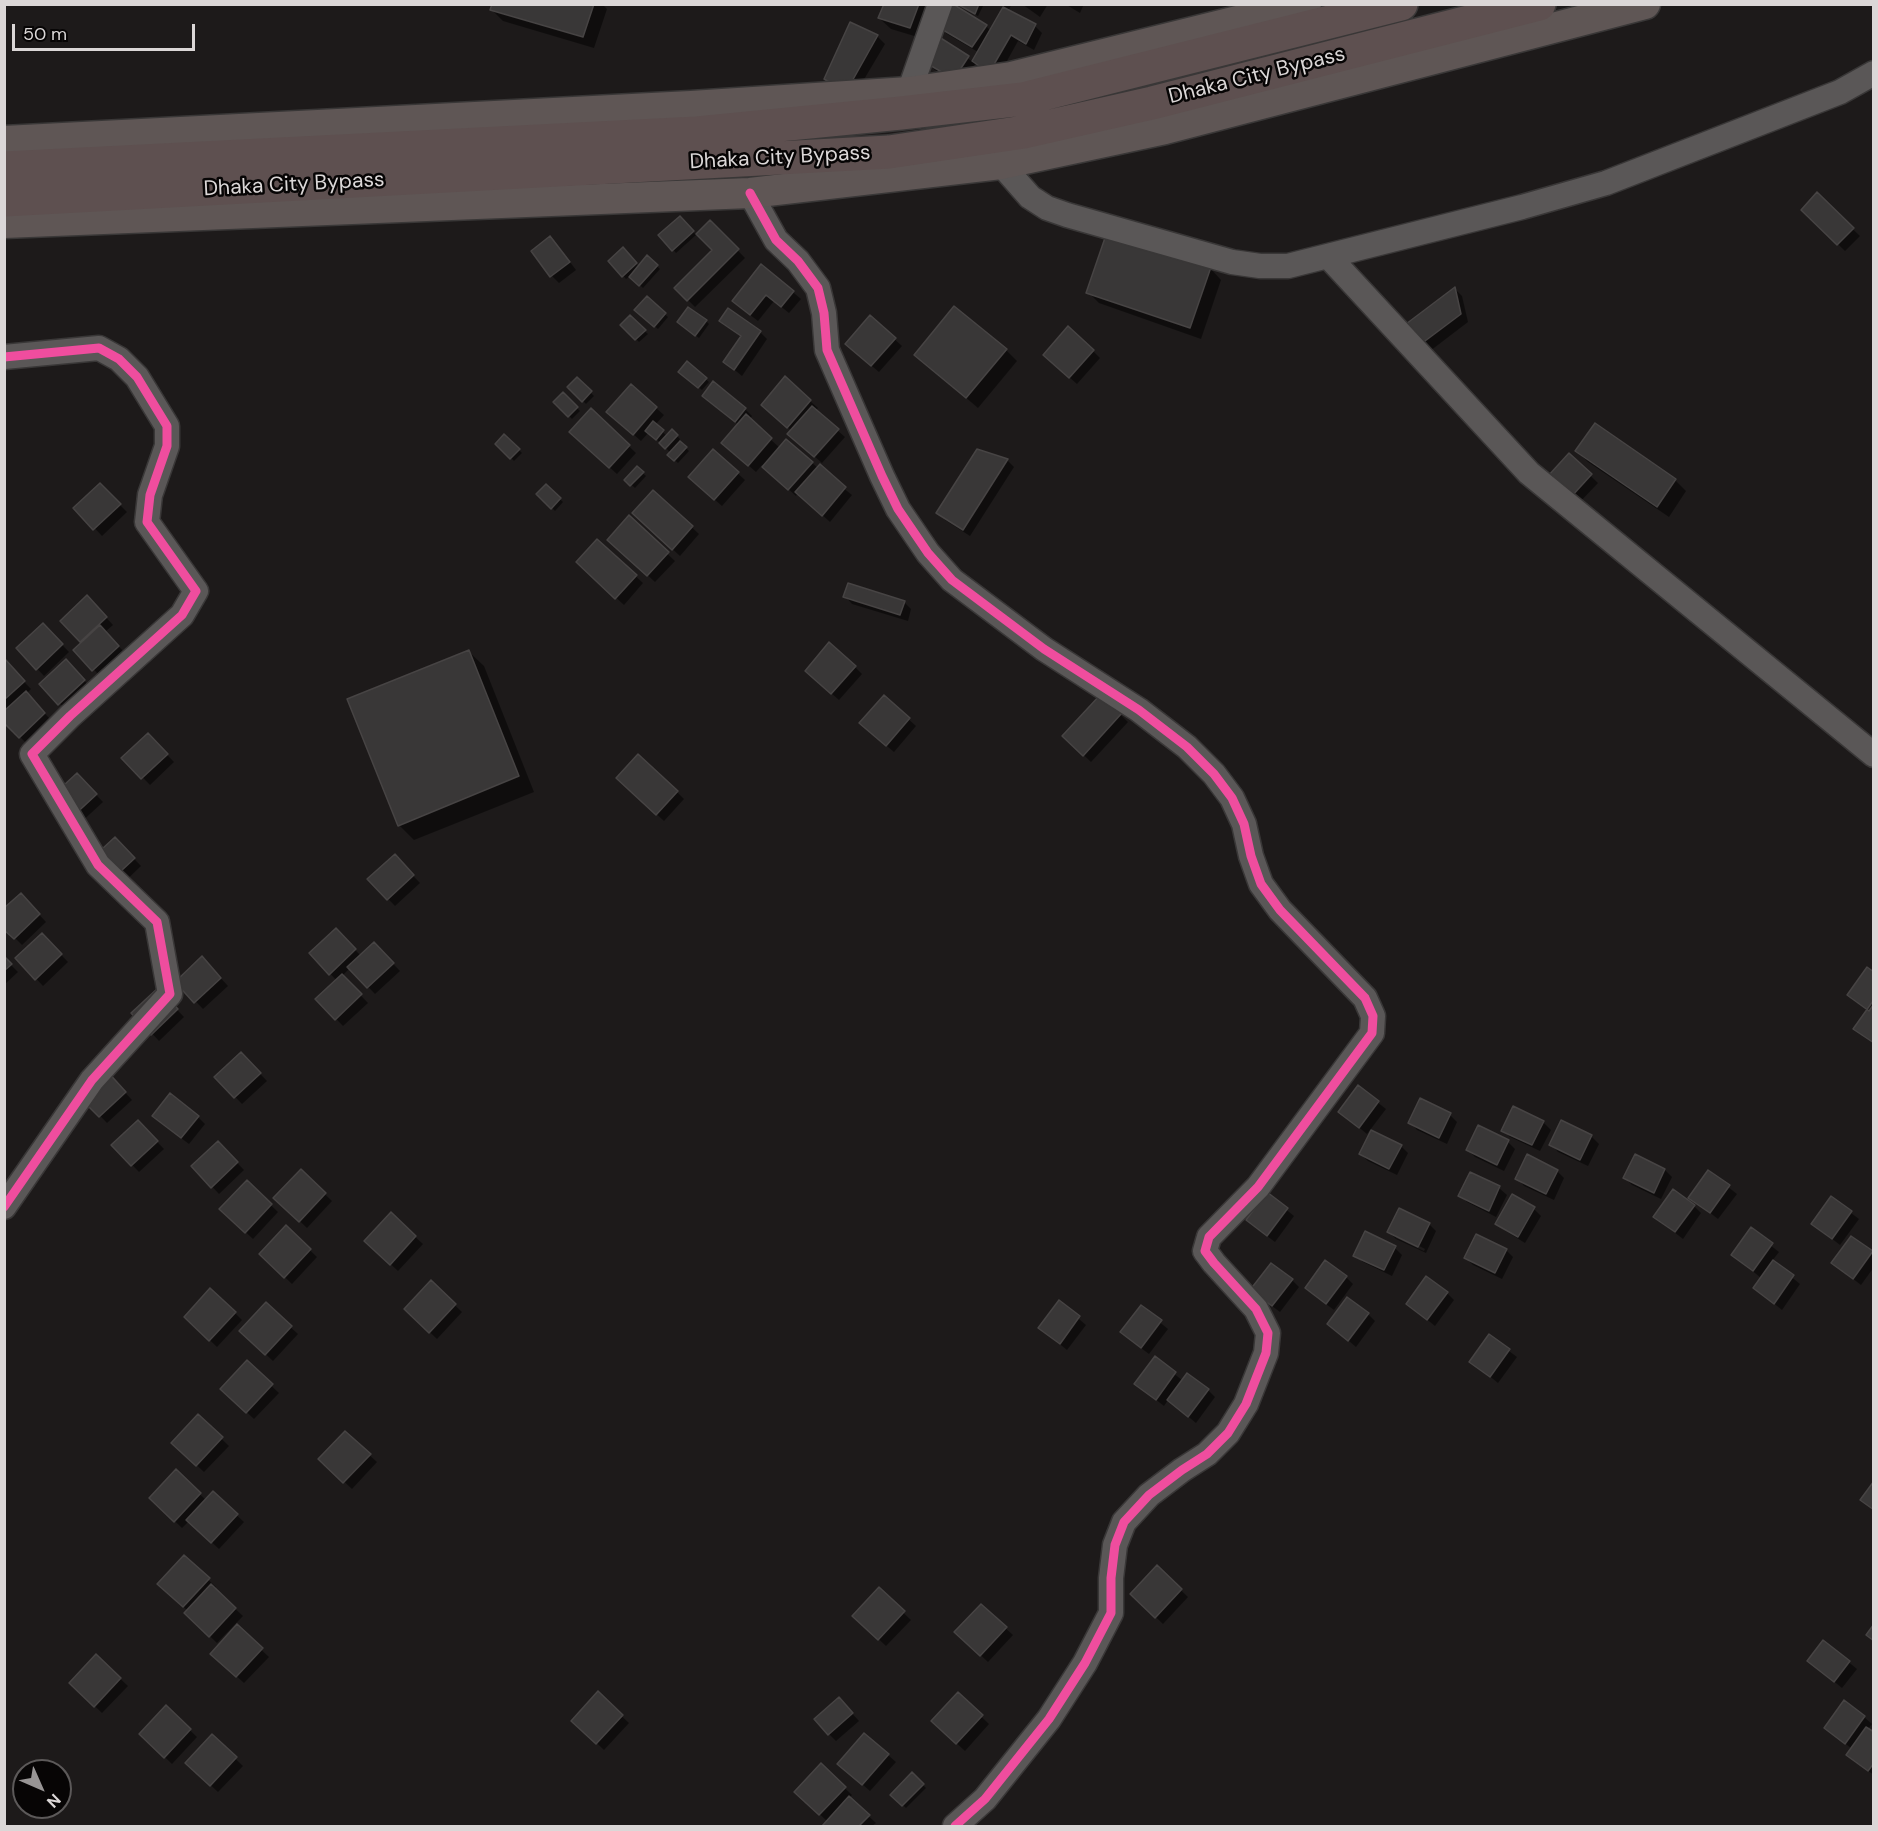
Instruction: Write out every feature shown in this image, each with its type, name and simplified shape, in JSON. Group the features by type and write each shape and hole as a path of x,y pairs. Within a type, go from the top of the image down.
{"highway":[{"name":"Dhaka City Bypass","path":"4,168 685,134 923,111 1023,99 1401,4"},
{"name":"Dhaka City Bypass","path":"4,200 889,152 1035,130 1387,44 1539,4"}],"main road":[{"path":"4,141 703,105 909,92 1011,76 1306,4"},
{"path":"4,223 750,193 1001,164 1165,129 1645,4"}],"street":[{"path":"909,92 940,4"},
{"path":"1001,164 1030,197 1047,208 1232,262 1260,266 1288,266 1522,207 1606,183 1840,92 1874,73"},
{"path":"750,193 776,240 798,261 818,288 824,313 827,350 898,509 928,553 952,580 1044,649 1139,710 1187,747 1214,774 1232,798 1244,824 1251,856 1261,884 1280,910 1365,999 1372,1016 1372,1034 1258,1187 1209,1237 1205,1251 1256,1309 1268,1333 1266,1353 1246,1404 1228,1433 1207,1454 1149,1495 1124,1522 1115,1545 1111,1613 1085,1663 1042,1728 986,1799 955,1827"},
{"path":"1328,256 1528,473 1874,755"},
{"path":"4,357 99,348 119,359 137,377 167,426 167,446 150,495 147,522 196,591 182,615 70,716 32,754 98,865 158,922 170,994 92,1080 4,1207"}],"building":[{"path":"492,4 594,4 583,37 490,10"},
{"path":"884,4 919,4 910,28 878,18"},
{"path":"950,4 987,25 972,47 938,27"},
{"path":"957,4 979,4 975,14"},
{"path":"1003,7 1036,24 1026,44 1011,35 989,73 972,61"},
{"path":"850,22 878,35 846,92 824,79"},
{"path":"936,35 969,56 954,79 926,63"},
{"path":"1817,192 1854,228 1837,245 1801,210"},
{"path":"680,216 694,231 672,251 658,235"},
{"path":"710,220 739,249 687,301 674,288 712,250 696,234"},
{"path":"1107,232 1211,267 1190,328 1086,293"},
{"path":"550,236 570,262 550,277 531,251"},
{"path":"623,247 637,263 622,277 608,261"},
{"path":"647,255 658,265 639,286 629,277"},
{"path":"761,264 794,291 781,307 766,295 750,315 732,301"},
{"path":"1455,287 1461,314 1421,344 1406,324"},
{"path":"647,296 666,313 654,327 634,310"},
{"path":"954,306 1007,349 966,398 914,355"},
{"path":"688,307 707,320 695,336 677,322"},
{"path":"728,308 761,331 734,370 723,362 741,336 719,321"},
{"path":"630,315 646,330 635,340 620,325"},
{"path":"870,315 896,338 871,366 845,344"},
{"path":"1068,326 1094,350 1069,378 1043,355"},
{"path":"687,361 707,378 698,388 678,372"},
{"path":"785,376 811,400 787,428 761,405"},
{"path":"577,377 592,391 582,402 567,387"},
{"path":"713,381 746,408 735,422 702,396"},
{"path":"631,384 657,407 633,435 606,412"},
{"path":"563,392 578,407 568,417 553,402"},
{"path":"812,406 839,429 814,457 787,434"},
{"path":"591,408 630,445 609,468 569,432"},
{"path":"746,414 772,438 748,466 721,443"},
{"path":"653,421 664,430 656,440 645,431"},
{"path":"1595,423 1676,479 1657,507 1575,451"},
{"path":"672,429 678,435 665,449 659,443"},
{"path":"504,434 520,449 510,459 495,444"},
{"path":"786,439 813,462 788,490 762,467"},
{"path":"680,441 687,447 674,461 667,455"},
{"path":"713,449 739,472 714,500 688,477"},
{"path":"977,449 1008,459 963,530 936,513"},
{"path":"1569,453 1592,474 1571,497 1548,476"},
{"path":"820,464 846,487 822,516 795,492"},
{"path":"637,466 644,472 630,486 624,480"},
{"path":"100,483 121,504 93,530 73,508"},
{"path":"546,484 561,498 551,509 536,494"},
{"path":"653,490 693,526 672,550 632,513"},
{"path":"629,515 669,552 647,576 607,540"},
{"path":"597,539 637,575 615,599 576,562"},
{"path":"848,583 905,601 900,615 843,597"},
{"path":"87,595 107,617 80,642 60,621"},
{"path":"43,623 63,644 36,670 16,648"},
{"path":"100,625 119,646 92,671 73,650"},
{"path":"829,642 856,666 831,694 805,671"},
{"path":"469,650 519,776 398,826 347,699"},
{"path":"66,659 85,680 58,705 39,684"},
{"path":"4,660 25,681 4,700"},
{"path":"26,691 45,713 19,738 4,723 4,711"},
{"path":"1101,694 1122,713 1083,756 1062,736"},
{"path":"884,695 910,718 886,746 859,723"},
{"path":"148,733 168,754 141,779 121,758"},
{"path":"638,754 678,791 656,815 616,778"},
{"path":"77,773 97,794 70,819 50,798"},
{"path":"115,837 135,858 107,884 88,862"},
{"path":"395,854 414,875 387,900 367,879"},
{"path":"21,893 40,914 14,939 4,930 4,908"},
{"path":"336,928 356,949 329,975 309,953"},
{"path":"42,933 62,954 35,980 15,958"},
{"path":"374,942 394,963 367,988 347,967"},
{"path":"4,956 12,964 4,971"},
{"path":"202,956 221,978 194,1003 175,982"},
{"path":"1867,967 1874,972 1874,1004 1869,1011 1847,995"},
{"path":"342,974 362,994 335,1020 315,999"},
{"path":"158,988 178,1009 151,1035 131,1013"},
{"path":"1874,1001 1874,1043 1853,1029"},
{"path":"241,1052 261,1073 234,1098 214,1077"},
{"path":"106,1070 126,1092 99,1117 78,1096"},
{"path":"1358,1085 1379,1101 1359,1128 1338,1112"},
{"path":"170,1093 199,1116 181,1138 152,1116"},
{"path":"1420,1098 1451,1113 1439,1138 1408,1123"},
{"path":"1513,1106 1544,1121 1532,1145 1501,1131"},
{"path":"138,1120 158,1141 131,1166 111,1145"},
{"path":"1561,1120 1592,1135 1580,1160 1549,1145"},
{"path":"1478,1125 1509,1140 1497,1165 1466,1150"},
{"path":"1371,1130 1402,1145 1389,1169 1359,1154"},
{"path":"218,1141 238,1162 211,1188 191,1166"},
{"path":"1527,1154 1558,1170 1546,1194 1515,1179"},
{"path":"1635,1154 1665,1169 1654,1193 1623,1178"},
{"path":"301,1169 326,1193 299,1222 273,1198"},
{"path":"1708,1170 1730,1185 1710,1213 1688,1198"},
{"path":"1470,1172 1500,1186 1489,1211 1458,1196"},
{"path":"247,1180 272,1204 245,1233 219,1209"},
{"path":"1673,1189 1695,1205 1675,1232 1653,1217"},
{"path":"1267,1192 1288,1208 1267,1236 1246,1220"},
{"path":"1512,1194 1535,1207 1518,1237 1495,1224"},
{"path":"1831,1196 1852,1211 1832,1239 1811,1224"},
{"path":"1399,1208 1430,1223 1418,1247 1387,1232"},
{"path":"391,1212 416,1236 390,1265 364,1241"},
{"path":"286,1225 311,1249 284,1278 259,1254"},
{"path":"1751,1227 1773,1243 1753,1271 1731,1255"},
{"path":"1365,1231 1396,1246 1384,1270 1353,1256"},
{"path":"1476,1234 1507,1249 1495,1273 1464,1258"},
{"path":"1851,1236 1873,1251 1853,1279 1831,1263"},
{"path":"1325,1260 1347,1276 1326,1304 1305,1288"},
{"path":"1773,1260 1794,1275 1774,1304 1753,1288"},
{"path":"1271,1263 1293,1279 1272,1306 1250,1290"},
{"path":"1426,1276 1448,1292 1427,1320 1406,1304"},
{"path":"431,1280 456,1304 429,1333 404,1309"},
{"path":"210,1288 236,1312 209,1341 184,1317"},
{"path":"1347,1297 1369,1313 1348,1341 1327,1324"},
{"path":"1059,1300 1080,1316 1060,1344 1038,1328"},
{"path":"266,1302 292,1326 265,1355 239,1331"},
{"path":"1141,1305 1162,1320 1141,1348 1120,1332"},
{"path":"1489,1334 1510,1349 1490,1377 1469,1362"},
{"path":"1155,1356 1176,1372 1156,1400 1134,1384"},
{"path":"247,1360 273,1384 246,1413 220,1389"},
{"path":"1187,1373 1209,1389 1188,1417 1167,1400"},
{"path":"198,1414 223,1437 196,1466 171,1443"},
{"path":"345,1431 371,1454 343,1483 318,1459"},
{"path":"176,1469 201,1493 174,1522 149,1498"},
{"path":"1874,1481 1874,1510 1860,1500"},
{"path":"213,1491 238,1514 211,1543 186,1520"},
{"path":"184,1555 210,1578 183,1607 157,1584"},
{"path":"1157,1565 1182,1589 1155,1618 1130,1594"},
{"path":"211,1584 236,1608 209,1637 184,1613"},
{"path":"879,1587 905,1611 878,1640 852,1616"},
{"path":"981,1604 1007,1627 980,1656 954,1632"},
{"path":"237,1624 263,1648 236,1677 210,1654"},
{"path":"1874,1624 1874,1641 1866,1635"},
{"path":"1823,1640 1850,1661 1834,1682 1807,1661"},
{"path":"96,1654 121,1678 94,1707 69,1683"},
{"path":"598,1691 623,1715 596,1744 571,1721"},
{"path":"958,1692 983,1715 956,1744 931,1721"},
{"path":"839,1697 853,1713 828,1735 814,1719"},
{"path":"1844,1700 1865,1716 1845,1744 1824,1728"},
{"path":"166,1705 191,1729 164,1758 139,1734"},
{"path":"1866,1727 1874,1732 1874,1763 1868,1771 1846,1755"},
{"path":"864,1733 889,1754 862,1785 837,1764"},
{"path":"212,1734 237,1757 210,1786 185,1763"},
{"path":"821,1763 846,1787 819,1815 794,1792"},
{"path":"912,1772 924,1784 902,1806 890,1795"},
{"path":"849,1796 870,1815 859,1826 822,1826"}],"cycle path":[{"path":"750,193 776,240 798,261 818,288 824,313 827,350 898,509 928,553 952,580 1044,649 1139,710 1187,747 1214,774 1232,798 1244,824 1251,856 1261,884 1280,910 1365,998 1373,1016 1372,1033 1258,1187 1209,1237 1205,1251 1256,1309 1268,1333 1266,1353 1246,1404 1228,1433 1207,1454 1149,1495 1124,1522 1115,1545 1111,1578 1111,1613 1085,1663 1049,1719 985,1799 955,1826"},
{"path":"4,357 99,348 119,359 137,377 167,426 167,446 150,495 147,522 196,591 182,615 70,716 32,754 98,865 157,922 170,994 92,1080 4,1207"}]}
